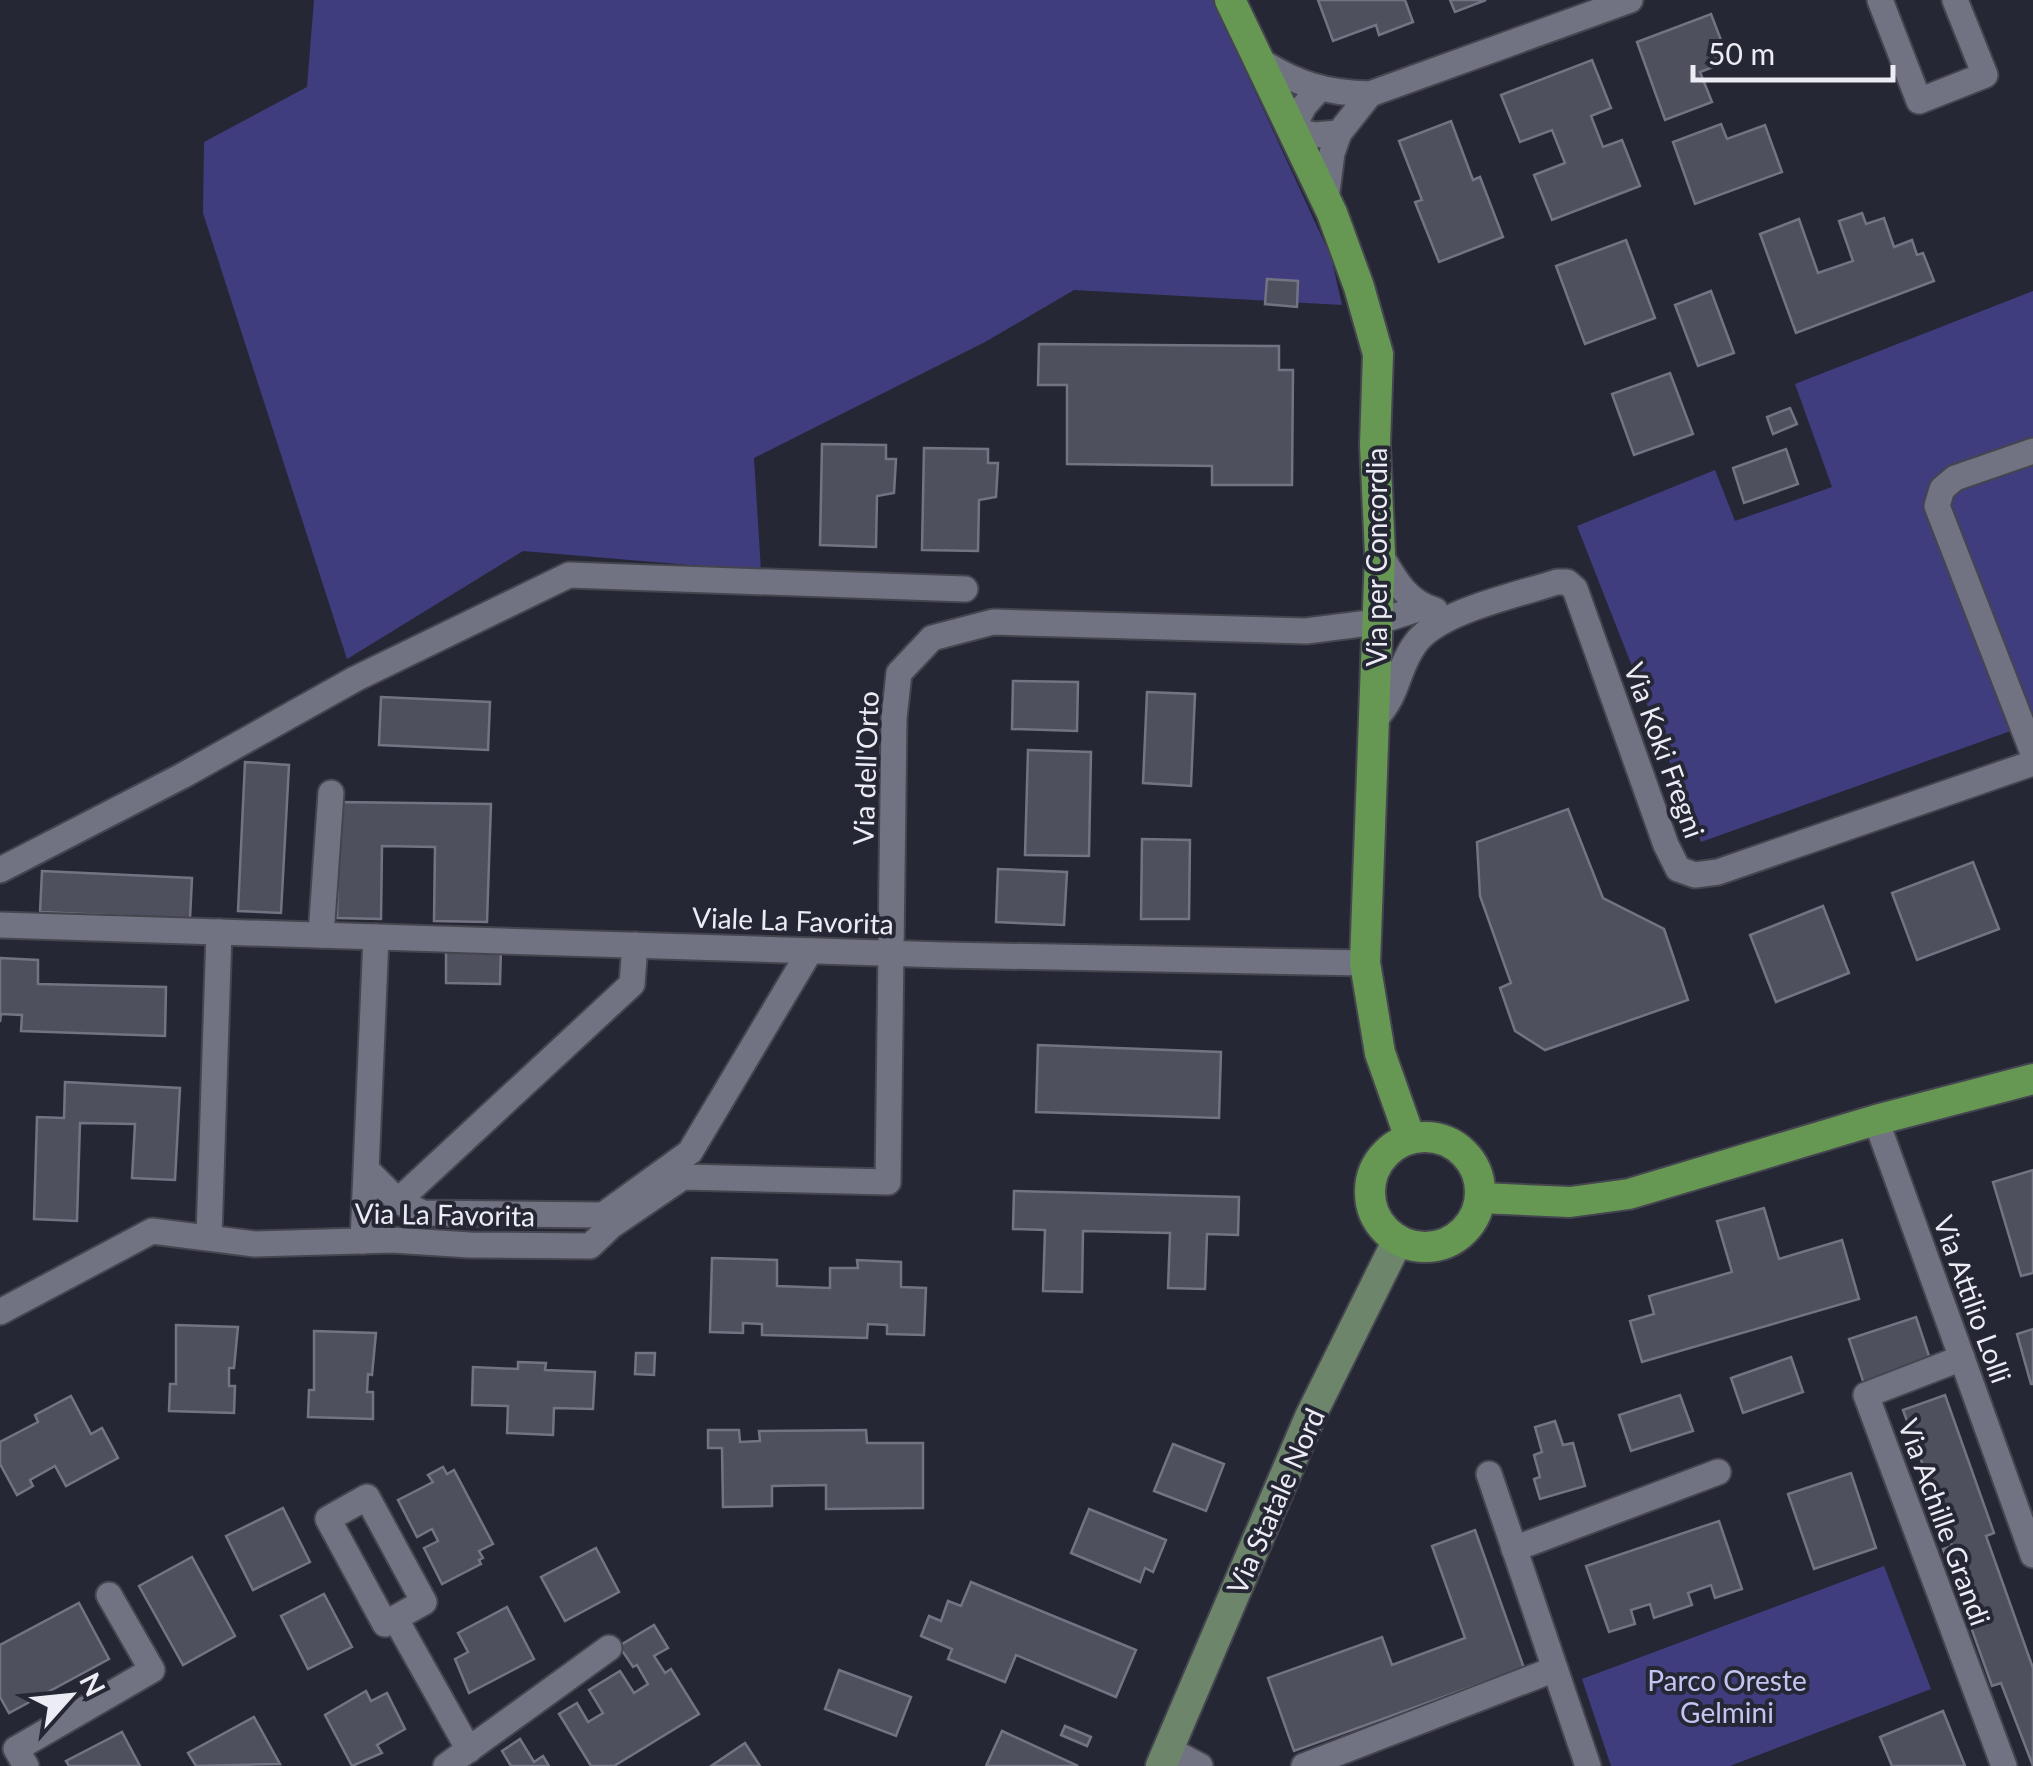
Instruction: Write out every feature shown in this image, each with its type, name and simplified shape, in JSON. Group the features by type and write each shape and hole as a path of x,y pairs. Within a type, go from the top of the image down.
{"main road":[{"name":"Via per Concordia","path":"1230,0 1326,200 1359,287 1378,354 1375,445 1380,554 1364,963 1380,1053 1410,1138"},
{"path":"1480,1198 1570,1202 1628,1194 1876,1120 2033,1079"},
{"path":"1428,1136 1446,1140 1473,1164 1480,1198 1469,1227 1457,1238 1428,1247 1398,1240 1384,1228 1374,1213 1370,1195 1372,1176 1380,1159 1393,1146 1410,1138 1428,1136"},
{"name":"Via Statale Nord","path":"1165,1758 1310,1416 1398,1240"}],"street":[{"path":"1259,60 1289,79 1320,88 1370,94 1630,0"},
{"path":"1880,0 1919,100 1985,75 1954,0"},
{"path":"1320,88 1304,106 1292,130 1314,135 1339,133"},
{"path":"1326,200 1332,153 1339,133 1370,94"},
{"path":"2033,451 1955,478 1942,489 1936,506 2033,753"},
{"path":"1380,554 1399,588 1424,607 1454,616"},
{"path":"0,870 182,776 355,679 569,575 965,589"},
{"name":"Via Koki Fregni","path":"1422,634 1454,616 1557,582 1567,582 1575,589 1666,845 1678,869 1695,875 1718,872 2033,764"},
{"path":"1378,622 1424,607"},
{"name":"Via dell'Orto","path":"888,1182 894,718 899,672 932,638 993,622 1306,631 1378,622"},
{"path":"1374,719 1390,702 1412,648 1422,634 1378,622"},
{"path":"321,935 331,793"},
{"name":"Viale La Favorita","path":"0,925 810,951 1364,963"},
{"path":"209,1237 220,932"},
{"path":"363,1241 376,937"},
{"path":"398,1201 632,984 635,944"},
{"path":"367,1170 398,1201 423,1213 603,1214 690,1152 810,951"},
{"name":"Via Attilio Lolli","path":"1876,1120 1962,1358 2027,1519 2033,1555"},
{"name":"Via La Favorita","path":"0,1312 152,1230 254,1244 363,1241 590,1246 612,1226 683,1178 888,1182"},
{"name":"Via Achille Grandi","path":"1962,1358 1866,1395 2004,1766"},
{"path":"1514,1549 1718,1472"},
{"path":"1488,1474 1588,1766"},
{"path":"367,1497 424,1602 395,1618 386,1624 328,1519 367,1497"},
{"path":"26,1766 16,1748 152,1670 110,1595"},
{"path":"395,1618 469,1750"},
{"path":"446,1766 609,1648"},
{"path":"1304,1766 1554,1669"},
{"path":"1165,1758 1200,1766"}],"green space":[{"path":"314,0 1213,0 1331,257 1342,305 1074,290 985,342 754,458 761,571 523,551 347,659 203,213 204,142 307,87"},
{"path":"2033,291 2033,723 1701,842 1577,526 1715,470 1735,521 1832,487 1795,384"},
{"name":"Parco Oreste Gelmini","path":"1884,1566 1931,1689 1730,1766 1611,1766 1582,1679"}],"building":[{"path":"1318,0 1405,0 1413,22 1379,35 1376,25 1333,41"},
{"path":"1450,0 1486,0 1455,12"},
{"path":"1711,14 1729,61 1700,72 1712,102 1665,120 1637,42"},
{"path":"1592,60 1611,108 1591,116 1603,147 1622,140 1640,186 1552,220 1534,175 1565,163 1552,130 1520,142 1501,95"},
{"path":"1451,121 1473,180 1480,177 1503,237 1439,262 1415,202 1422,200 1399,141"},
{"path":"1721,124 1727,139 1765,125 1782,172 1695,204 1673,142"},
{"path":"1862,213 1866,224 1884,218 1894,247 1912,240 1917,255 1923,253 1934,281 1796,333 1760,234 1799,219 1818,273 1853,261 1839,221"},
{"path":"1626,240 1655,318 1585,344 1556,266"},
{"path":"1267,279 1298,281 1297,307 1265,304"},
{"path":"1711,291 1734,353 1698,366 1675,305"},
{"path":"1039,344 1279,346 1279,370 1293,370 1292,485 1212,485 1212,466 1067,464 1067,385 1038,385"},
{"path":"1670,373 1693,434 1634,455 1612,394"},
{"path":"1790,408 1797,424 1773,434 1767,417"},
{"path":"822,444 886,445 886,459 896,459 894,493 877,496 876,547 820,545"},
{"path":"924,448 988,449 988,463 998,463 996,497 979,500 978,551 922,550"},
{"path":"1786,449 1798,484 1744,503 1733,468"},
{"path":"1013,681 1078,682 1077,731 1012,729"},
{"path":"1147,692 1195,694 1191,786 1143,783"},
{"path":"381,697 490,702 488,750 379,745"},
{"path":"1028,750 1091,752 1089,856 1025,855"},
{"path":"245,762 289,765 281,913 238,911"},
{"path":"339,802 491,804 487,922 434,921 435,847 382,846 381,919 337,918"},
{"path":"1568,809 1603,898 1664,929 1688,1000 1545,1050 1515,1031 1500,988 1511,983 1480,896 1477,842"},
{"path":"1142,839 1190,840 1189,919 1141,919"},
{"path":"1973,862 1999,929 1917,960 1892,893"},
{"path":"998,869 1067,872 1064,925 996,922"},
{"path":"42,871 192,878 190,919 40,912"},
{"path":"1823,906 1849,973 1776,1002 1750,935"},
{"path":"446,946 501,947 500,984 446,983"},
{"path":"0,958 38,960 38,984 166,987 165,1036 21,1031 22,1015 1,1014 0,1022"},
{"path":"1038,1045 1221,1052 1219,1118 1036,1112"},
{"path":"65,1082 180,1088 175,1180 132,1178 135,1124 80,1123 77,1221 34,1219 37,1117 64,1118"},
{"path":"2033,1170 2033,1273 2021,1276 1993,1182"},
{"path":"1014,1191 1239,1197 1238,1235 1207,1234 1205,1289 1168,1288 1170,1233 1083,1231 1082,1292 1043,1291 1045,1230 1013,1229"},
{"path":"1764,1208 1779,1259 1842,1240 1859,1299 1642,1362 1630,1321 1654,1314 1649,1296 1732,1272 1717,1221"},
{"path":"712,1258 777,1260 777,1286 830,1288 830,1268 858,1268 857,1260 901,1262 901,1287 926,1288 924,1335 887,1334 887,1325 868,1324 867,1338 762,1335 762,1324 743,1323 743,1333 710,1332"},
{"path":"1916,1317 1931,1362 1864,1384 1849,1339"},
{"path":"176,1325 238,1327 234,1368 229,1368 229,1386 235,1386 234,1413 169,1411 170,1384 176,1384"},
{"path":"2033,1329 2033,1384 2031,1384 2017,1334"},
{"path":"314,1331 376,1333 367,1392 373,1392 373,1419 308,1417 309,1390 314,1390"},
{"path":"636,1353 655,1353 654,1375 635,1374"},
{"path":"1791,1357 1803,1392 1743,1413 1731,1378"},
{"path":"518,1362 546,1363 545,1370 595,1372 593,1409 554,1408 553,1435 507,1433 508,1406 472,1405 473,1367 518,1369"},
{"path":"1680,1395 1693,1431 1631,1451 1619,1415"},
{"path":"1945,1395 1994,1533 1986,1536 2033,1668 2033,1766 2001,1683 1992,1686 1943,1549 1952,1546 1903,1410"},
{"path":"71,1396 91,1434 102,1428 118,1458 66,1486 55,1466 30,1480 33,1486 17,1495 0,1464 0,1442 38,1422 35,1415"},
{"path":"1555,1421 1563,1445 1573,1443 1585,1486 1540,1499 1534,1479 1540,1477 1534,1455 1542,1452 1535,1427"},
{"path":"708,1430 739,1430 740,1442 760,1441 759,1431 866,1430 867,1443 923,1443 923,1508 826,1509 826,1485 772,1486 772,1506 723,1507 722,1448 708,1448"},
{"path":"1173,1444 1224,1464 1206,1511 1154,1491"},
{"path":"443,1467 447,1474 454,1470 493,1544 479,1551 481,1564 442,1584 424,1548 438,1541 432,1529 417,1537 398,1500 433,1482 428,1475"},
{"path":"1851,1473 1876,1548 1814,1569 1788,1494"},
{"path":"283,1508 310,1562 253,1590 226,1536"},
{"path":"1089,1509 1166,1540 1153,1572 1145,1568 1140,1582 1071,1553"},
{"path":"1719,1521 1742,1589 1715,1598 1711,1585 1688,1593 1692,1605 1654,1618 1650,1604 1631,1610 1635,1624 1609,1632 1586,1566"},
{"path":"1475,1530 1524,1668 1294,1751 1268,1678 1382,1637 1392,1665 1465,1638 1432,1546"},
{"path":"596,1548 619,1592 565,1621 541,1577"},
{"path":"192,1557 235,1636 183,1665 139,1586"},
{"path":"971,1582 1136,1650 1116,1697 1016,1655 1005,1682 948,1659 952,1649 921,1636 929,1616 941,1621 948,1601 961,1606"},
{"path":"324,1594 352,1647 308,1669 281,1616"},
{"path":"79,1603 109,1659 9,1713 0,1697 0,1645"},
{"path":"507,1607 534,1659 469,1693 455,1659 468,1652 458,1633"},
{"path":"654,1625 668,1648 654,1656 665,1673 671,1669 699,1714 614,1766 591,1766 559,1714 577,1703 588,1722 603,1713 589,1690 620,1671 634,1693 648,1684 619,1646"},
{"path":"839,1670 911,1697 896,1736 825,1709"},
{"path":"366,1691 371,1701 387,1693 405,1729 377,1745 382,1753 352,1766 325,1715"},
{"path":"1943,1711 1965,1766 1892,1766 1880,1737"},
{"path":"254,1717 280,1764 196,1766 188,1753"},
{"path":"1065,1726 1091,1737 1087,1746 1061,1735"},
{"path":"1002,1731 1078,1766 986,1766"},
{"path":"122,1732 140,1766 69,1766 66,1761"},
{"path":"520,1739 534,1762 543,1756 549,1766 511,1766 502,1751"},
{"path":"745,1743 760,1766 711,1766"}]}
